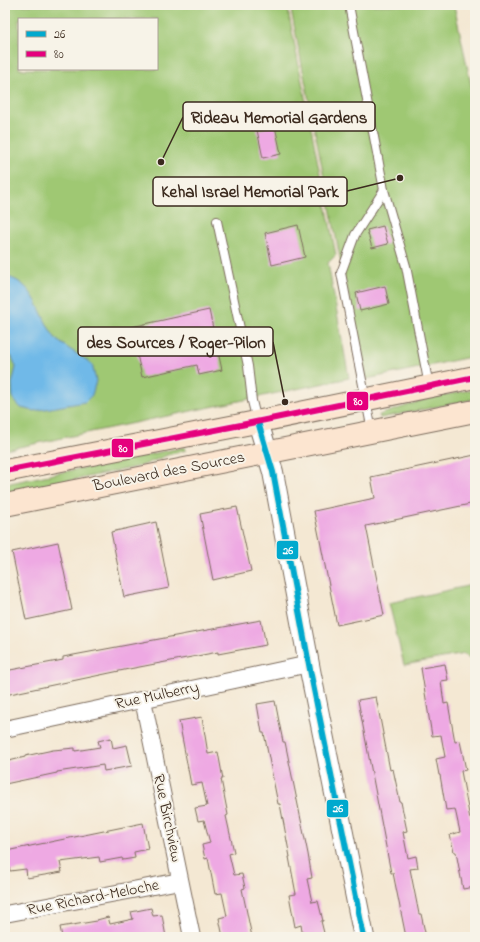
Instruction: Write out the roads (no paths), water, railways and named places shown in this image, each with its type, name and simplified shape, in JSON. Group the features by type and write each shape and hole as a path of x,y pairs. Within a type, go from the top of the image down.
{"main road":[{"name":"Boulevard des Sources","path":"5,471 258,422 475,377"},
{"name":"Boulevard des Sources","path":"5,505 475,411"}],"street":[{"path":"258,422 273,472 309,664 364,937"},
{"name":"Rue Mulberry","path":"5,729 309,664"},
{"name":"Rue Birchview","path":"142,700 192,937"},
{"name":"Rue Richard-Meloche","path":"5,914 180,881"}],"lane":[{"path":"350,5 384,190 406,266 429,387"},
{"path":"372,432 341,273 355,235 384,190"},
{"path":"217,221 248,366 252,401 258,422"}],"water":[{"path":"5,276 16,280 31,293 56,339 92,364 96,381 92,395 85,402 34,411 21,408 13,399 12,384 16,367 12,357 5,351"}],"place":[{"name":"Rideau Memorial Gardens","path":"161,162"},
{"name":"Kehal Israel Memorial Park","path":"400,178"},
{"name":"des Sources / Roger-Pilon","path":"285,402"}]}
